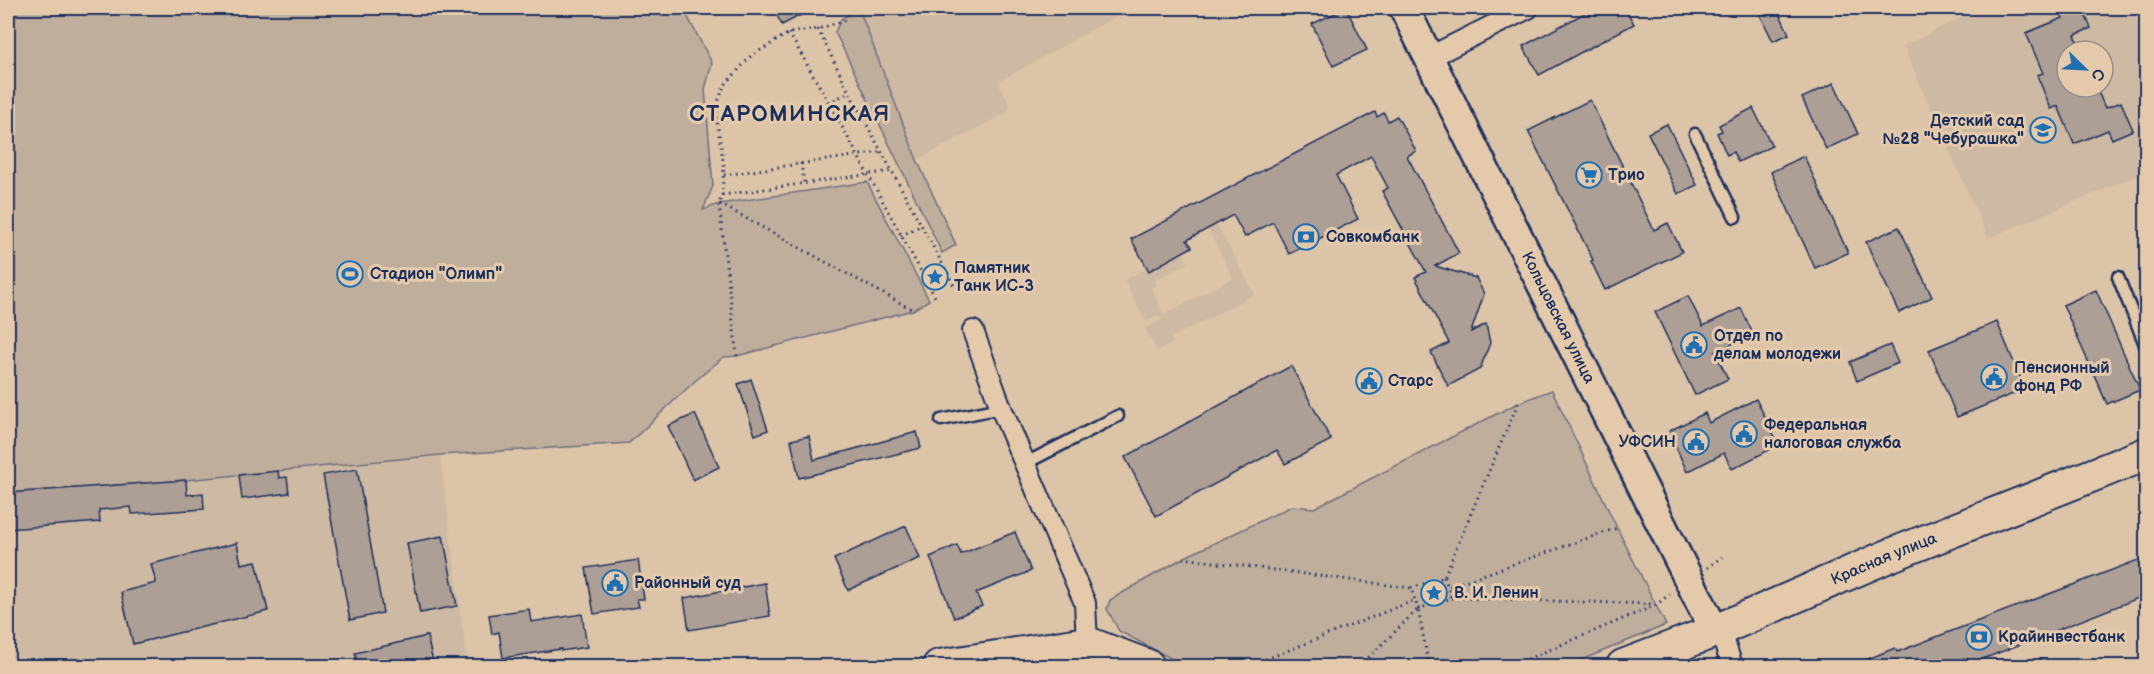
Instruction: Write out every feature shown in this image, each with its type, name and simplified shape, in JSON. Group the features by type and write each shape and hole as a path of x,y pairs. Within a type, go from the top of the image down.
{"main road":[{"name":"Кольцовская улица","path":"1404,8 1717,629"},
{"name":"Красная улица","path":"1623,666 1679,656 1717,629 1886,557 2146,454"},
{"path":"939,666 1088,643 1148,666"}],"street":[{"path":"1430,57 1528,8"},
{"path":"974,331 1001,408 1085,603 1088,643"},
{"name":"Кольцовская улица","path":"1717,629 1732,666"}],"lane":[{"path":"1695,134 1735,216"},
{"path":"2118,277 2146,347"},
{"path":"941,420 1001,408"},
{"path":"1026,463 1118,416"}],"path":[{"path":"737,356 718,204 722,195 724,175 716,116 718,102 724,86 751,56 789,33 818,29 849,19"},
{"path":"818,29 849,92 954,287"},
{"path":"789,33 935,297"},
{"path":"829,103 849,92"},
{"path":"724,175 881,152"},
{"path":"801,163 804,183"},
{"path":"722,195 892,171"},
{"path":"718,204 913,310"},
{"path":"901,236 921,225"},
{"path":"1451,598 1444,577 1518,403"},
{"path":"1448,587 1617,528"},
{"path":"1183,558 1411,588 1444,577"},
{"path":"1411,588 1418,609 1429,666"},
{"path":"1360,666 1418,609 1451,598 1656,604 1511,666"},
{"path":"1249,666 1415,600"}],"shaded area":[{"name":"Стадион \"Олимп\"","path":"8,8 683,8 712,63 705,89 713,186 703,210 719,204 867,182 929,300 913,310 737,356 724,357 629,443 440,455 186,480 8,493"},
{"path":"859,8 1124,8 1126,11 998,82 1010,105 1008,112 917,160"},
{"name":"Детский сад №28 \"Чебурашка\"","path":"1981,8 2132,8 2146,43 2146,172 1988,238 1903,46"},
{"path":"859,9 917,160 956,245 942,253 835,32 841,19"},
{"path":"1216,224 1255,294 1171,338 1173,343 1157,351 1145,328 1162,320 1159,316 1146,322 1124,280 1148,268 1150,271 1182,253 1188,263 1155,280 1157,285 1151,288 1164,314 1233,278 1208,229"},
{"path":"1552,390 1666,625 1567,666 1180,666 1178,662 1119,631 1107,609 1110,600 1183,558 1292,506 1314,508 1518,403"},
{"path":"440,455 467,661 434,666 8,666 8,493 186,480"}],"building":[{"path":"773,8 814,8 782,25"},
{"path":"1346,8 1367,50 1333,66 1312,24"},
{"path":"1594,8 1625,8 1634,24 1539,75 1523,46"},
{"path":"1777,8 1789,34 1773,41 1760,15"},
{"path":"2058,8 2082,8 2091,28 2075,35 2076,39 2055,39 2055,99 2101,99 2105,108 2121,102 2133,130 2112,139 2108,130 2074,144 2058,106 2051,109 2037,75 2043,73 2026,33 2063,18"},
{"path":"1834,83 1858,134 1826,149 1802,98"},
{"name":"Трио","path":"1590,100 1654,230 1668,223 1682,252 1605,290 1591,261 1593,260 1528,131"},
{"path":"1753,108 1772,146 1738,162 1733,152 1727,155 1717,133 1722,131 1719,125"},
{"path":"1375,112 1377,117 1384,113 1388,121 1397,116 1416,151 1407,156 1459,253 1435,266 1476,278 1484,294 1471,332 1486,324 1490,343 1480,369 1448,386 1431,352 1449,343 1415,277 1426,272 1382,191 1388,188 1371,156 1336,175 1358,219 1289,254 1273,222 1245,237 1233,215 1187,240 1192,247 1149,271 1131,239"},
{"path":"1667,124 1697,185 1678,194 1648,133"},
{"path":"1804,156 1848,253 1815,268 1771,172"},
{"path":"1899,227 1932,297 1899,313 1866,242"},
{"path":"2096,290 2140,390 2107,404 2063,305"},
{"path":"1688,296 1703,326 1741,308 1753,334 1715,352 1728,379 1695,395 1655,312"},
{"path":"1997,322 2025,389 1957,417 1929,350"},
{"path":"1890,345 1898,363 1857,381 1850,362"},
{"path":"1291,366 1331,440 1285,464 1277,450 1156,516 1125,457"},
{"path":"751,379 768,430 755,435 738,384"},
{"name":"Федеральная налоговая служба","path":"1756,399 1779,445 1732,469 1724,453 1687,472 1669,431 1705,413 1709,423"},
{"path":"695,414 719,467 693,480 668,426"},
{"path":"917,432 921,448 799,478 791,440 809,436 814,460"},
{"path":"357,469 383,613 350,620 323,475"},
{"path":"278,471 279,478 287,477 289,493 242,499 239,475"},
{"path":"186,480 187,495 203,493 204,509 132,514 131,507 99,510 100,522 8,529 8,493"},
{"path":"906,526 920,558 848,590 834,559"},
{"path":"1015,532 1031,571 976,593 982,606 954,618 930,557 957,545 961,554"},
{"path":"443,536 457,606 420,613 407,543"},
{"path":"237,543 241,564 256,561 268,611 133,644 121,592 156,583 151,564"},
{"path":"2146,557 2146,595 1965,666 1851,666 1895,648 1897,652"},
{"name":"Районный суд","path":"638,560 644,599 637,599 639,607 594,614 586,568"},
{"path":"765,583 770,616 689,630 684,598"},
{"path":"529,609 531,622 582,614 587,647 503,658 499,632 492,634 489,615"},
{"path":"427,636 434,666 358,666 355,653"}],"place":[{"name":"Детский сад №28 \"Чебурашка\"","path":"2043,130"},
{"name":"Трио","path":"1589,175"},
{"name":"Совкомбанк","path":"1306,237"},
{"name":"Стадион \"Олимп\"","path":"350,274"},
{"name":"Памятник Танк ИС-3","path":"935,277"},
{"name":"Отдел по делам молодежи","path":"1694,345"},
{"name":"Пенсионный фонд РФ","path":"1994,377"},
{"name":"Старс","path":"1369,381"},
{"name":"Федеральная налоговая служба","path":"1744,434"},
{"name":"УФСИН","path":"1696,442"},
{"name":"Районный суд","path":"615,583"},
{"name":"В. И. Ленин","path":"1434,593"},
{"name":"Крайинвестбанк","path":"1979,637"}],"district":[{"name":"СТАРОМИНСКАЯ","path":"790,114"}]}
